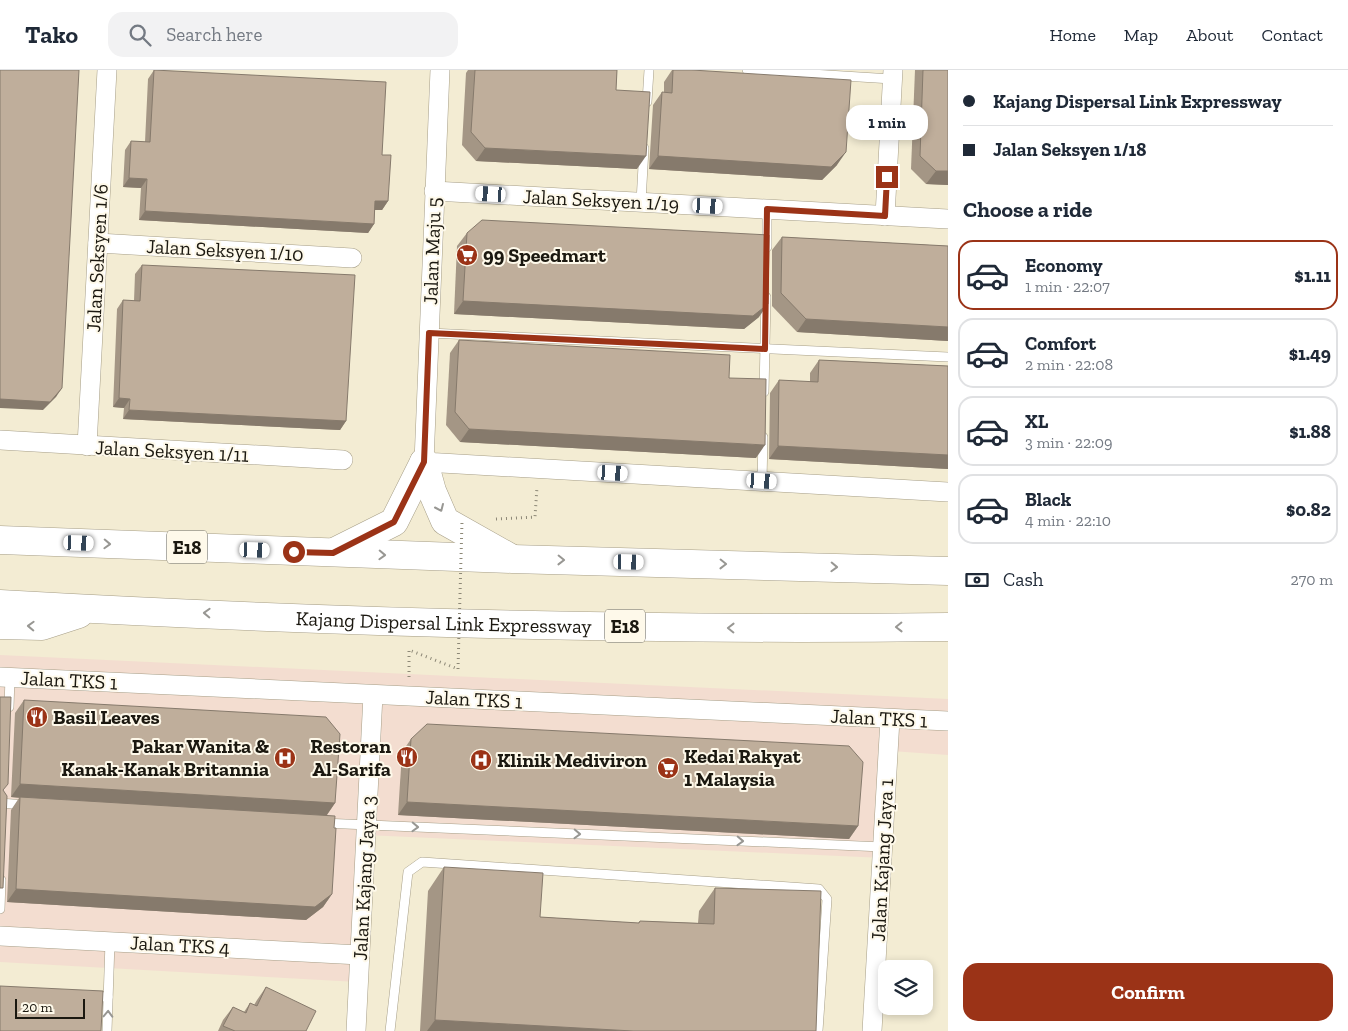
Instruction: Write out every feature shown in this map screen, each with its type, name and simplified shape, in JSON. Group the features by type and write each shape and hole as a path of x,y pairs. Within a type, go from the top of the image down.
{"highway":[{"path":"333,553 394,522 424,462"},
{"path":"424,462 432,491 445,521 512,559"},
{"name":"E18","path":"0,540 512,559 948,571"},
{"name":"Kajang Dispersal Link Expressway","path":"0,604 379,621 780,629 948,627"},
{"path":"0,625 42,626 94,609"}],"street":[{"name":"Jalan Seksyen 1/6","path":"87,446 107,70"},
{"name":"Jalan Maju 5","path":"424,462 440,70"},
{"path":"885,216 892,74"},
{"name":"Jalan Seksyen 1/19","path":"434,191 948,219"},
{"name":"Jalan Seksyen 1/10","path":"98,243 352,258"},
{"name":"Jalan Seksyen 1/11","path":"0,440 343,460"},
{"path":"424,462 948,492"},
{"name":"Jalan TKS 1","path":"5,677 948,721"},
{"name":"Jalan Kajang Jaya 3","path":"356,1031 373,695"},
{"name":"Jalan Kajang Jaya 1","path":"872,1031 890,719"},
{"name":"Jalan TKS 4","path":"0,936 360,955"}],"lane":[{"path":"647,108 649,70"},
{"path":"747,70 892,74"},
{"path":"641,202 645,136"},
{"path":"766,259 767,209"},
{"path":"764,405 766,289"},
{"path":"429,333 948,357"},
{"path":"762,481 763,424"},
{"path":"5,677 8,716"},
{"path":"4,813 3,800 34,805"},
{"path":"308,822 883,847"},
{"path":"390,1031 408,872 422,862 819,888 827,898 818,1031"},
{"path":"0,910 2,871"},
{"path":"107,1031 110,942"},
{"path":"79,995 108,997"}],"path":[{"path":"489,520 535,517 538,469"},
{"path":"409,650 458,669 462,521 471,521"}],"shaded area":[{"path":"0,655 948,699 948,755 891,751 884,858 365,835 357,982 0,962"}],"building":[{"path":"0,70 79,70 62,388 50,402 0,399"},
{"path":"154,70 386,82 382,155 391,155 388,201 375,201 374,224 145,211 147,179 129,178 131,141 150,142"},
{"path":"475,70 617,70 616,90 650,92 646,156 485,148 471,132"},
{"path":"673,70 851,80 846,152 831,167 658,156 662,92 672,93"},
{"path":"923,70 948,70 948,171 936,171 920,156"},
{"path":"482,220 769,235 768,304 753,316 463,301 467,233"},
{"path":"782,237 948,246 948,327 806,319 781,293"},
{"path":"142,265 355,275 346,421 129,410 130,399 119,398 123,300 140,301"},
{"path":"459,340 730,355 729,378 766,379 765,445 469,429 455,412"},
{"path":"819,360 948,366 948,455 778,446 779,380 818,382"},
{"path":"0,697 11,697 8,784 3,790 7,796 3,888 0,888"},
{"path":"24,700 326,717 340,734 335,803 20,784"},
{"path":"427,724 849,746 863,762 858,826 407,802 411,739"},
{"path":"20,797 335,816 332,894 315,907 16,889"},
{"path":"444,867 543,873 540,917 639,923 640,921 714,924 715,888 821,891 816,1031 633,1031 435,1020"},
{"path":"0,986 103,991 101,1031 0,1031"},
{"path":"266,987 316,1011 306,1031 235,1031 223,1026 233,1007 246,1013 250,1003 257,1006"}],"place":[{"name":"99 Speedmart","path":"467,255"},
{"name":"Basil Leaves","path":"37,717"},
{"name":"Restoran Al-Sarifa","path":"407,757"},
{"name":"Pakar Wanita & Kanak-Kanak Britannia","path":"285,758"},
{"name":"Klinik Mediviron","path":"481,760"},
{"name":"Kedai Rakyat 1 Malaysia","path":"668,768"}],"route":[{"path":"294,552 333,553 394,522 424,462 429,333 765,349 767,209 885,216 887,177"}]}
